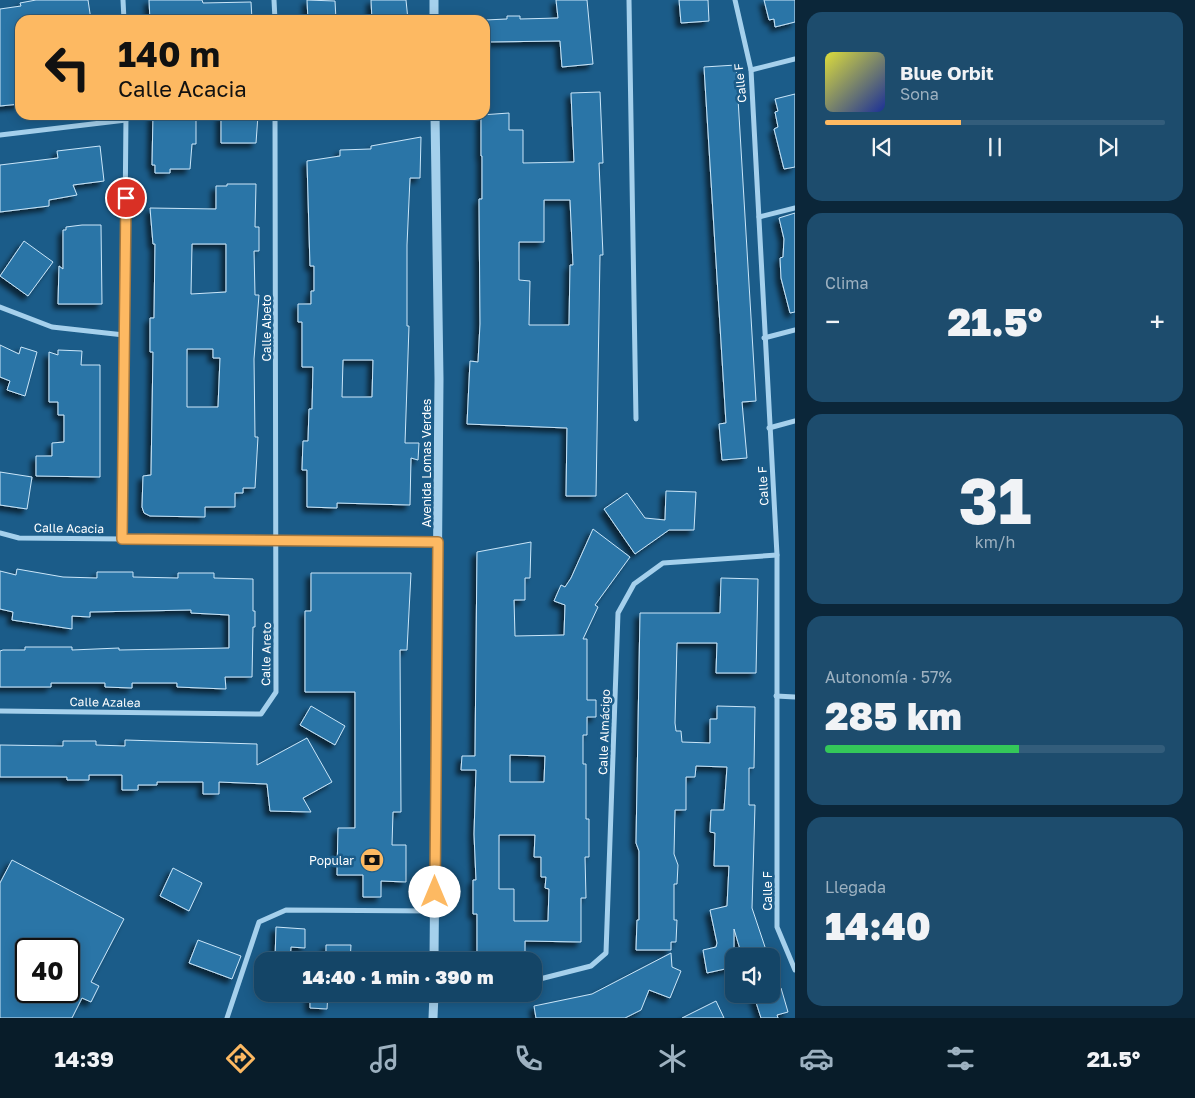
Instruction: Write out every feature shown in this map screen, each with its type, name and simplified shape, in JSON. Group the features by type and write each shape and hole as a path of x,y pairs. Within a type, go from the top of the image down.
{"street":[{"path":"123,0 124,15"},
{"path":"274,0 274,15"},
{"path":"434,0 434,15"},
{"path":"629,0 636,419"},
{"name":"Calle F","path":"735,0 751,70 777,555 777,927 795,970"},
{"path":"751,70 795,59"},
{"path":"0,135 111,120"},
{"path":"122,539 126,120"},
{"name":"Calle Abeto","path":"275,120 277,541"},
{"name":"Avenida Lomas Verdes","path":"434,952 439,379 435,120"},
{"path":"759,217 795,208"},
{"path":"0,307 52,327 124,335"},
{"path":"764,338 795,330"},
{"path":"769,428 795,420"},
{"name":"Calle Acacia","path":"0,533 18,538 438,542"},
{"name":"Calle Areto","path":"211,713 261,714 276,692 277,541"},
{"name":"Calle Almácigo","path":"542,978 591,966 606,953 618,612 634,584 663,563 777,555"},
{"path":"776,696 795,697"},
{"name":"Calle Azalea","path":"0,711 211,713"},
{"path":"227,1018 259,922 286,910 435,911"},
{"path":"433,1018 434,1002"}],"building":[{"path":"36,0 88,0 90,15 15,15 15,104 0,106 0,9 21,6 20,3"},
{"path":"149,0 202,0 203,3 251,2 252,15 150,15"},
{"path":"307,0 335,1 336,15 308,15"},
{"path":"371,0 406,0 408,15 372,15"},
{"path":"556,0 587,0 593,64 562,67 560,41 490,42 490,20 507,19 507,16 520,16 520,19 558,18"},
{"path":"679,0 708,0 709,21 681,23"},
{"path":"764,0 795,0 795,22 775,27 774,19 769,20"},
{"path":"736,65 756,401 742,402 747,458 722,460 719,424 726,423 704,67"},
{"path":"600,92 603,163 599,163 603,255 600,255 596,496 566,496 567,428 467,424 470,361 478,362 480,324 479,199 482,199 481,120 490,120 490,114 509,113 509,130 523,130 523,163 574,162 571,93","holes":["544,200 570,200 573,265 570,265 569,325 529,325 530,281 519,280 519,242 544,242"]},
{"path":"795,94 795,167 784,169 774,129 778,127 775,112 778,111 775,99"},
{"path":"153,120 196,120 196,144 192,144 190,169 170,169 170,173 155,173 155,165 152,165"},
{"path":"221,120 258,120 256,143 221,143"},
{"path":"421,137 420,178 410,178 407,245 407,326 409,326 405,443 419,443 418,460 411,458 410,505 337,503 337,508 307,507 307,470 302,470 303,441 308,441 309,409 312,409 313,367 302,367 302,322 298,322 298,304 311,304 311,291 314,291 314,266 310,266 307,161 340,156 340,150 371,149 371,146","holes":["343,360 373,360 372,397 342,397"]},
{"path":"100,146 104,181 73,185 77,195 49,200 49,206 0,212 0,165 58,158 57,151"},
{"path":"227,184 256,184 255,227 259,227 259,251 254,251 255,295 259,295 254,359 255,437 258,437 255,488 243,488 243,493 235,493 235,507 205,507 205,517 150,516 144,513 142,507 143,476 151,475 153,352 150,352 150,318 154,318 155,244 153,244 150,208 216,209 216,186 227,186","holes":["192,244 226,244 226,292 191,294","187,349 213,349 213,358 220,358 218,407 187,407"]},
{"path":"795,213 795,312 790,313 781,278 780,258 783,257 784,239 779,218"},
{"path":"101,225 102,304 58,304 59,266 63,269 63,230 66,230 66,227"},
{"path":"24,241 53,262 28,296 0,276"},
{"path":"0,345 19,354 21,347 37,352 25,396 7,390 10,381 0,377"},
{"path":"58,350 82,351 81,365 100,365 100,477 36,476 36,456 52,456 52,443 64,442 64,415 58,415 58,402 49,402 49,352 58,355"},
{"path":"0,472 32,477 27,509 0,505"},
{"path":"666,491 696,492 694,530 669,530 635,554 604,509 627,493 645,518 665,520"},
{"path":"593,529 630,557 595,605 598,607 583,639 587,639 587,700 596,700 596,717 587,717 587,735 583,735 583,764 586,764 586,819 589,819 589,857 585,857 586,898 581,898 581,942 525,941 525,952 477,952 477,914 473,914 473,880 476,880 474,834 476,770 461,770 462,756 475,756 477,552 531,542 530,578 525,578 525,600 514,600 515,636 564,635 565,605 554,601 561,585 565,587","holes":["510,755 545,756 544,782 510,782","499,835 535,835 534,857 541,857 541,877 546,877 545,888 549,889 548,921 514,921 514,889 499,889"]},
{"path":"17,569 63,577 97,578 97,572 133,572 133,577 178,578 178,573 214,573 214,578 253,579 255,627 253,627 252,677 225,677 226,689 177,687 177,683 132,683 132,688 105,687 105,683 51,683 51,687 0,687 0,651 3,650 25,650 25,647 72,647 72,650 229,648 229,615 191,613 191,610 90,612 90,617 72,616 72,629 12,620 13,612 0,609 0,571 16,575"},
{"path":"311,573 411,573 407,650 400,650 401,812 393,812 392,845 406,845 406,882 381,881 381,897 363,897 363,875 337,875 338,828 355,828 355,692 305,692 305,611 311,611"},
{"path":"721,578 758,579 756,673 716,673 717,643 677,643 676,731 681,731 682,742 710,743 710,719 717,719 717,706 755,707 754,768 749,768 749,805 755,805 752,908 765,948 740,948 734,929 734,948 725,948 725,969 707,973 703,950 716,947 717,943 710,910 727,906 729,866 714,866 715,833 710,832 711,810 724,810 727,767 696,766 695,777 686,777 686,810 675,810 674,854 678,865 677,884 674,884 674,920 677,920 676,942 671,942 671,950 636,950 637,920 639,920 639,851 636,843 640,613 720,613"},
{"path":"311,706 345,726 335,745 300,725"},
{"path":"307,738 332,782 303,798 311,812 270,811 267,784 219,782 219,794 203,794 203,782 157,782 157,785 138,785 138,790 122,790 122,775 89,775 89,780 67,780 67,777 0,777 0,745 63,746 63,741 96,741 96,745 125,746 125,740 257,744 257,765"},
{"path":"12,860 124,919 91,982 99,986 91,1002 82,998 80,1002 80,938 15,938 15,1003 80,1003 72,1018 0,1018 0,883"},
{"path":"173,868 202,883 189,911 160,896"},
{"path":"276,927 305,929 305,948 291,947 291,952 275,952"},
{"path":"198,940 241,956 232,979 189,963"},
{"path":"326,945 351,945 351,952 326,952"},
{"path":"671,953 672,967 681,971 670,998 649,990 641,1010 625,1018 536,1018 534,1006 592,994"},
{"path":"780,988 788,1012 777,1015 778,1018 761,1018 756,1003 780,1003"},
{"path":"716,1001 724,1018 682,1018"},
{"path":"310,1002 327,1002 327,1009 310,1008"}],"place":[{"name":"Popular","path":"372,860"}],"route":[{"path":"126,198 122,539 438,542 435,892"}]}
